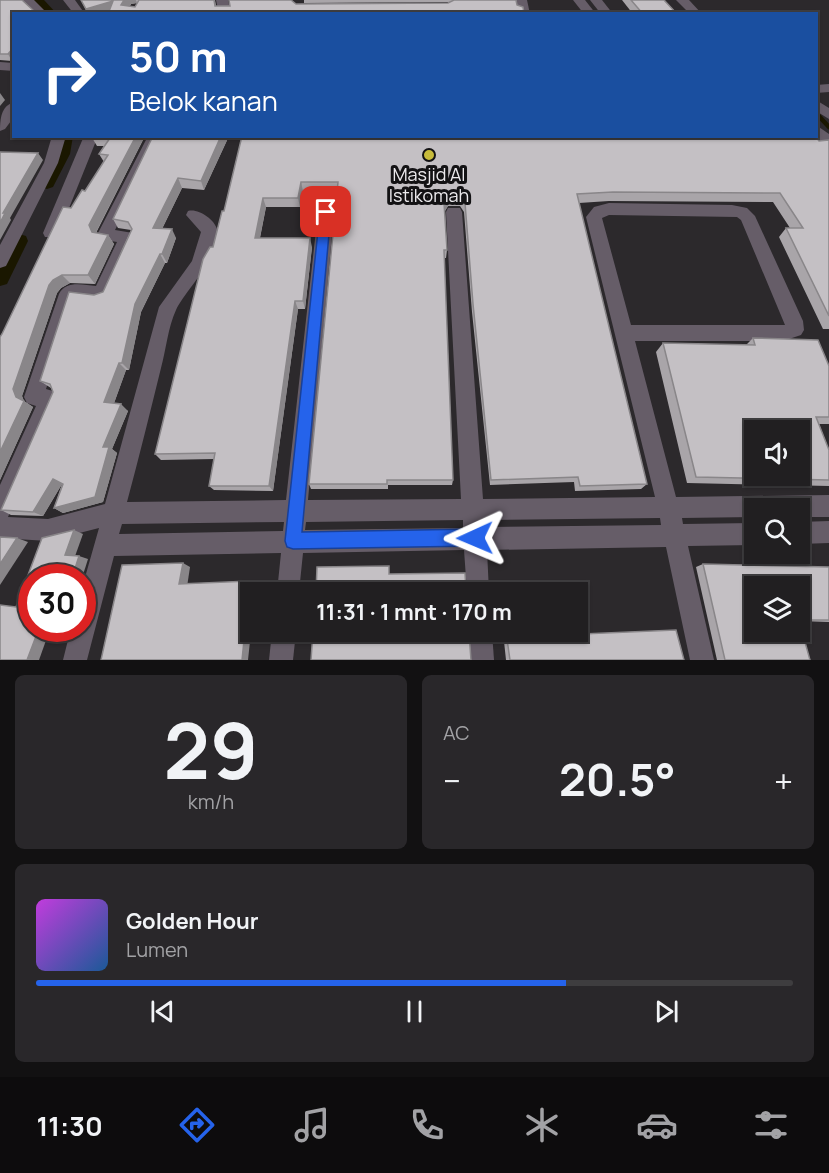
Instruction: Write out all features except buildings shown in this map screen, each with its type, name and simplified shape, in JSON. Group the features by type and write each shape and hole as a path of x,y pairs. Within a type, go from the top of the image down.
{"street":[{"path":"27,0 41,12"},
{"path":"69,0 78,12"},
{"path":"579,0 589,12"},
{"path":"596,0 606,12"},
{"path":"682,0 695,12"},
{"path":"0,126 12,109"},
{"path":"0,261 51,163 58,138"},
{"path":"45,246 90,138"},
{"path":"0,509 49,398 34,397 68,294 73,291 101,294 127,237 105,235 154,138"},
{"path":"31,205 62,204"},
{"path":"626,333 783,333 795,330 794,321 747,216 741,212 609,209 600,211 594,217 626,333 702,660"},
{"path":"289,582 326,212"},
{"path":"454,212 477,582"},
{"path":"75,660 168,307 199,267 207,249 209,230 194,215"},
{"path":"0,527 48,530 113,513 829,506"},
{"path":"810,532 829,532"},
{"path":"105,545 744,534"},
{"path":"281,660 283,642"},
{"path":"481,642 482,660"}],"waterway":[{"path":"36,0 49,12"},
{"path":"818,115 829,127"},
{"path":"47,183 62,154 65,138"},
{"path":"0,278 19,241"}],"place":[{"name":"Masjid Al Istikomah","path":"429,155"}],"route":[{"path":"326,212 293,541 475,538"}]}
